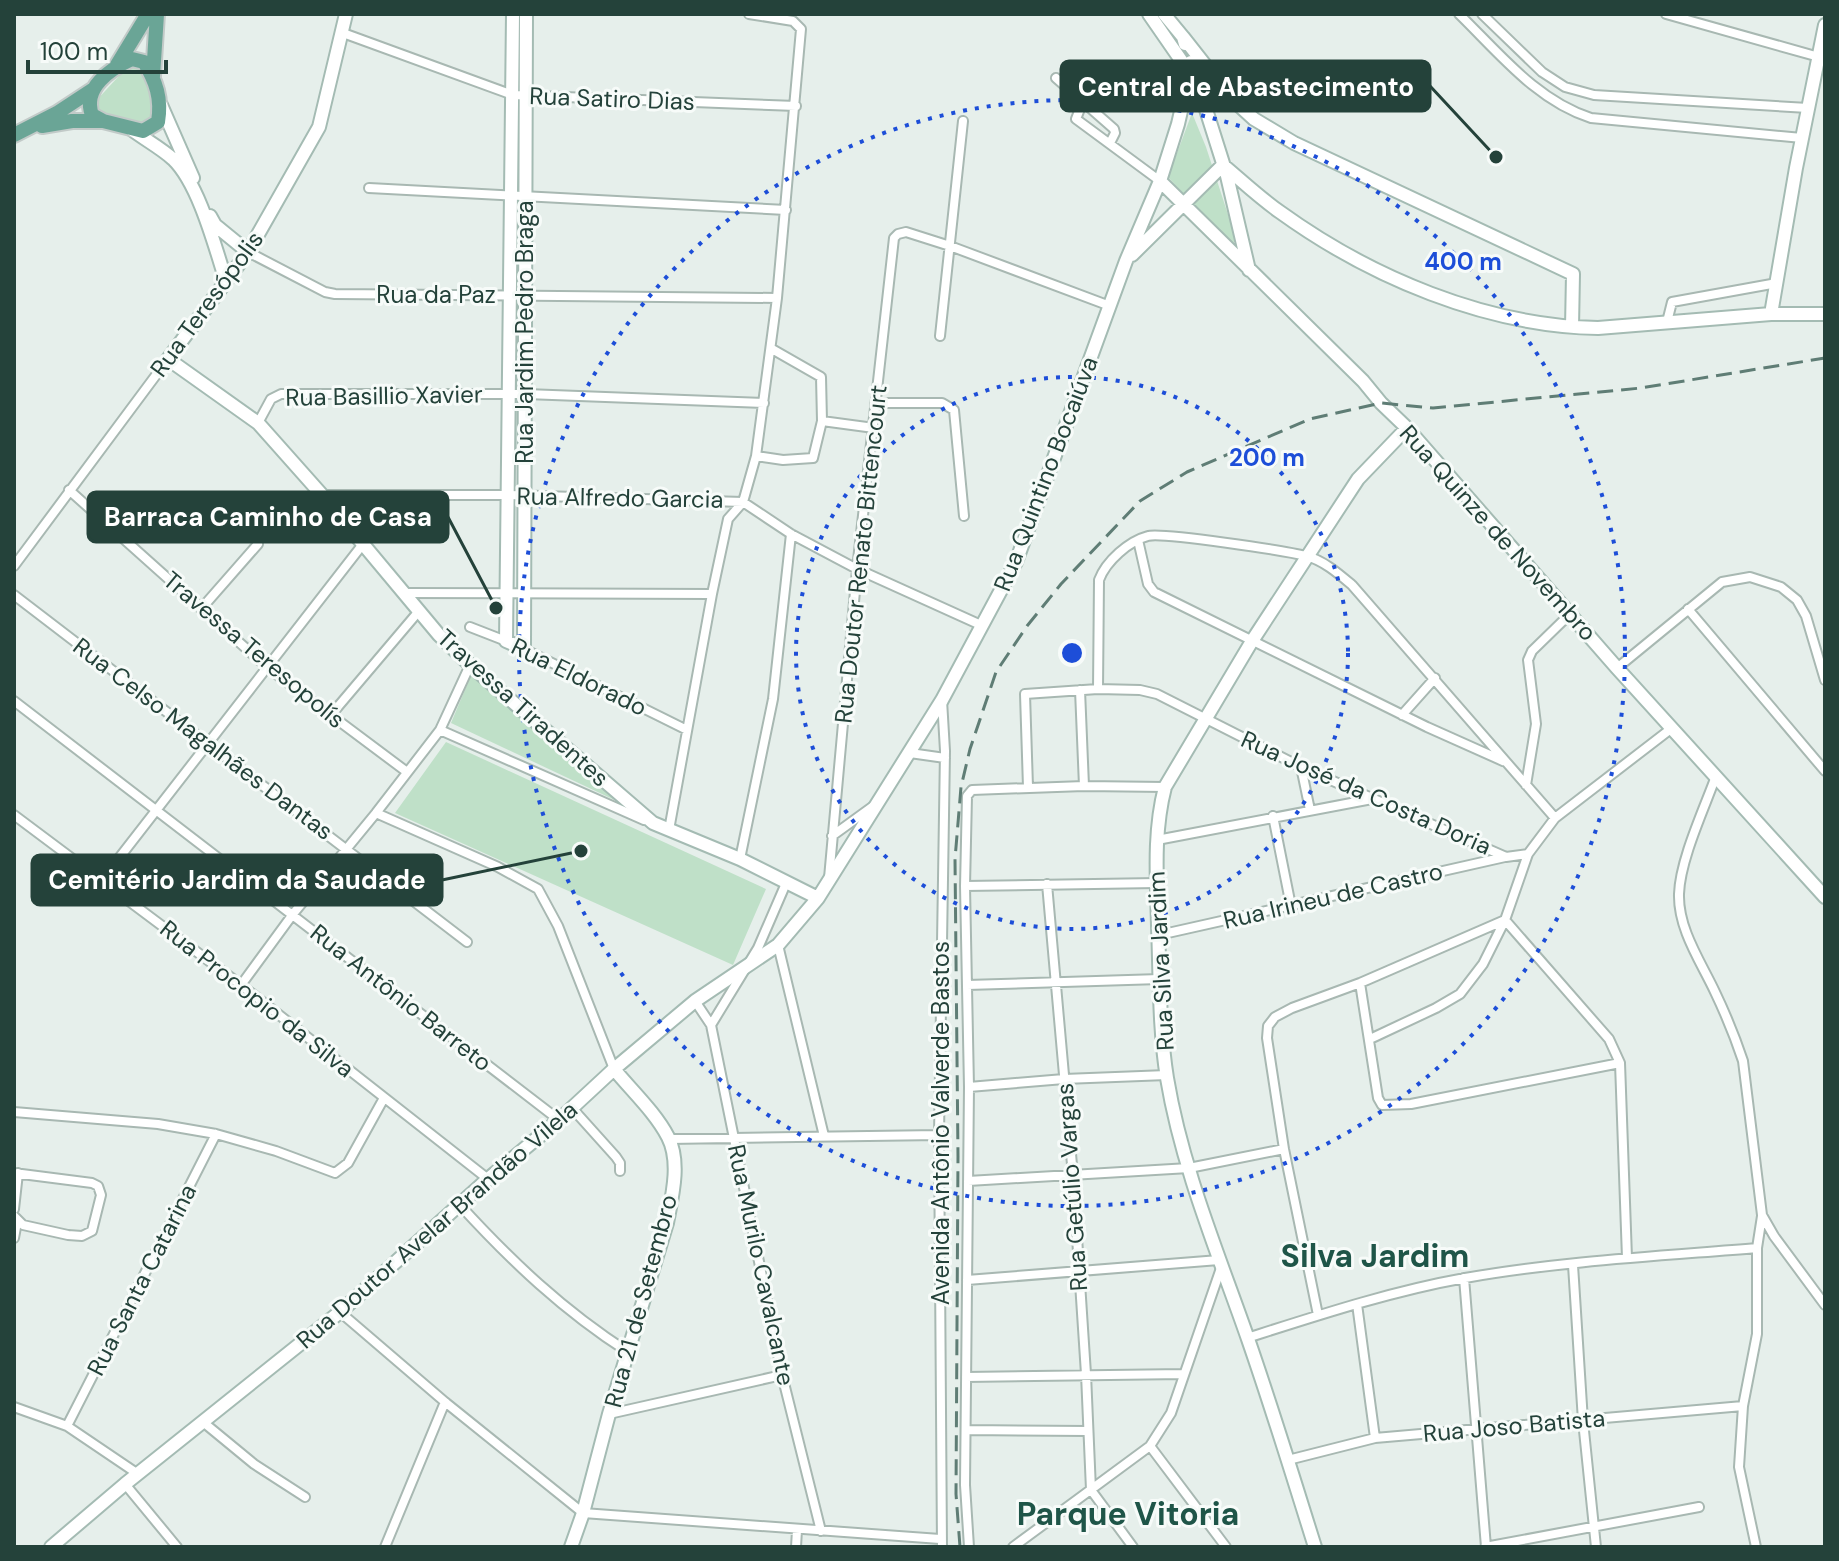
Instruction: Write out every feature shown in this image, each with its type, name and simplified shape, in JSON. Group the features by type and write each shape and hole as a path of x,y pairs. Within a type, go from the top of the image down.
{"main road":[{"path":"16,134 92,90 114,68 148,14"},
{"path":"153,76 157,14"},
{"path":"92,90 88,103 91,114 103,121 143,131 158,122 161,105 153,76 144,62 129,60 114,68"},
{"path":"16,134 64,122 103,121"}],"street":[{"name":"Rua Teresópolis","path":"14,566 248,252 323,119 346,14"},
{"name":"Rua Jardim Pedro Braga","path":"513,14 525,197 524,649"},
{"name":"Rua Jardim Pedro Braga","path":"506,641 510,196 526,14"},
{"path":"669,830 728,519 743,502 756,456 772,349 786,210 802,35 798,24 793,21 749,14"},
{"path":"1149,14 1188,64"},
{"path":"1164,14 1231,98 1261,124 1294,143 1573,274 1572,327"},
{"path":"1459,14 1547,98 1571,112 1591,118 1802,138"},
{"path":"1482,14 1542,72 1565,87 1594,95 1808,108"},
{"path":"1666,14 1822,57"},
{"path":"1771,314 1802,138 1822,57 1825,25"},
{"name":"Rua Satiro Dias","path":"343,33 520,96 796,106"},
{"path":"1183,37 1188,64 1223,165 1249,270"},
{"name":"Rua Quintino Bocaiúva","path":"818,898 942,700 1016,562 1126,261 1160,181 1181,112 1188,81 1188,64"},
{"path":"1056,78 1114,129 1110,143"},
{"path":"1083,101 1076,119 1160,181"},
{"path":"161,105 213,223 248,252"},
{"path":"1181,112 1196,109 1212,130"},
{"path":"940,336 963,121"},
{"path":"131,129 172,159 186,177 208,224 226,281"},
{"path":"1223,165 1279,211 1325,242 1411,285 1462,304 1515,318 1572,327 1771,314 1825,314"},
{"path":"1126,261 1223,165"},
{"name":"Rua Quinze de Novembro","path":"1160,181 1407,428 1617,668 1825,897"},
{"path":"369,188 786,210"},
{"name":"Rua Doutor Renato Bittencourt","path":"828,884 857,569 894,238 906,232 950,246"},
{"path":"950,246 1110,306"},
{"name":"Rua da Paz","path":"248,252 330,293 777,298"},
{"path":"1667,322 1672,302 1777,283"},
{"path":"756,456 783,460 813,458 822,421 821,377 772,349"},
{"name":"Travessa Tiradentes","path":"168,359 258,423 419,611 470,665 653,823 740,859 818,898"},
{"name":"Rua Basillio Xavier","path":"258,423 271,399 278,394 526,394 764,403"},
{"path":"876,403 942,403 954,410 964,516"},
{"path":"822,421 874,428"},
{"name":"Rua Silva Jardim","path":"1315,1547 1189,1168 1167,1075 1157,883 1159,811 1165,787 1252,641 1358,479 1407,428"},
{"name":"Travessa Teresopolís","path":"69,490 268,668 407,772"},
{"name":"Rua Alfredo Garcia","path":"322,495 509,495 743,502 791,534 857,569 983,626"},
{"path":"740,859 773,699 791,534"},
{"path":"1098,689 1099,580 1120,553 1138,540 1156,535 1308,556 1335,570 1352,585 1555,818"},
{"path":"1138,540 1148,584 1154,592 1402,715 1507,763"},
{"path":"201,609 258,544"},
{"path":"102,880 363,544"},
{"path":"1617,668 1722,582 1758,578 1781,587 1797,600 1806,616 1825,680"},
{"path":"405,593 712,594"},
{"name":"Rua Celso Magalhães Dantas","path":"14,595 467,942"},
{"path":"1688,609 1825,771"},
{"path":"330,716 419,611"},
{"path":"1526,785 1536,724 1528,660 1532,651 1570,614"},
{"name":"Rua Eldorado","path":"470,627 524,649 687,730"},
{"path":"241,985 293,914 440,730 470,665"},
{"path":"1402,715 1435,678"},
{"name":"Rua José da Costa Doria","path":"1028,787 1025,694 1098,689 1140,690 1157,694 1301,767 1506,857 1528,854"},
{"path":"1080,690 1084,786"},
{"name":"Avenida Antônio Valverde Bastos","path":"941,1543 939,1135 945,758 942,700"},
{"name":"Rua Antônio Barreto","path":"14,701 559,1120"},
{"path":"1370,1039 1460,994 1478,973 1505,920 1528,854 1555,818 1672,728"},
{"path":"440,730 653,823"},
{"path":"910,753 945,758"},
{"path":"1301,767 1310,810"},
{"path":"1716,776 1683,868 1679,892 1685,930 1729,1023 1743,1061 1762,1215 1757,1248 1757,1334 1743,1406 1739,1467 1756,1547"},
{"path":"1028,787 1165,787"},
{"name":"Avenida Antônio Valverde Bastos","path":"969,1547 965,1496 969,1087 965,886 967,796 971,790 1028,787"},
{"path":"1157,840 1373,799"},
{"path":"832,836 876,805"},
{"path":"376,813 498,867 538,889 558,926 614,1069 669,1139 939,1135"},
{"name":"Rua Procopio da Silva","path":"14,815 241,985 488,1179"},
{"path":"1273,816 1291,906"},
{"name":"Rua Irineu de Castro","path":"1159,935 1506,857"},
{"path":"711,1025 750,962 773,918 787,881"},
{"path":"965,886 1157,883"},
{"name":"Rua Getúlio Vargas","path":"1047,884 1073,1176 1091,1490"},
{"name":"Rua Doutor Avelar Brandão Vilela","path":"51,1547 340,1312 459,1204 695,1001 778,945 818,898"},
{"path":"1318,1315 1284,1149 1267,1038 1268,1026 1275,1017 1292,1008 1360,983 1505,920"},
{"path":"1505,920 1609,1039 1620,1063 1627,1258"},
{"path":"778,945 824,1136"},
{"path":"967,985 1160,979"},
{"path":"1360,983 1378,1098 1382,1105 1411,1104 1620,1063"},
{"name":"Rua Murilo Cavalcante","path":"695,1001 711,1025 782,1375 821,1531"},
{"path":"969,1087 1167,1075"},
{"path":"14,1112 158,1124 216,1134 276,1151 329,1172 341,1171 348,1163 384,1098"},
{"path":"572,1108 616,1157 620,1171"},
{"name":"Rua Santa Catarina","path":"67,1426 216,1134"},
{"name":"Rua 21 de Setembro","path":"571,1547 667,1223 674,1169 669,1139"},
{"path":"968,1181 1189,1168 1284,1149"},
{"path":"14,1209 16,1173 92,1183 98,1186 101,1195 92,1231 82,1236 68,1235 16,1219 14,1238"},
{"path":"459,1204 534,1282 587,1326 628,1352"},
{"path":"1762,1215 1825,1305"},
{"path":"1247,1338 1357,1304 1464,1278 1627,1258 1757,1248"},
{"path":"967,1280 1220,1264 1171,1413 1150,1446 1013,1547"},
{"path":"1573,1265 1583,1421 1596,1547"},
{"path":"1464,1278 1486,1547 1699,1507"},
{"path":"1357,1304 1375,1438"},
{"path":"340,1312 445,1402 583,1513 941,1543"},
{"path":"966,1377 1184,1374"},
{"path":"609,1414 782,1375"},
{"path":"385,1547 445,1402"},
{"name":"Rua Joso Batista","path":"1288,1460 1375,1438 1743,1406"},
{"path":"14,1407 67,1426 138,1474"},
{"path":"203,1422 254,1464 305,1497"},
{"path":"967,1430 1088,1431"},
{"path":"1150,1446 1226,1547"},
{"path":"125,1484 177,1547"},
{"path":"1091,1490 1133,1547"},
{"path":"796,1547 797,1530"}],"green space":[{"path":"130,64 145,68 156,117 145,127 100,115 93,104"},
{"path":"1192,113 1236,239 1233,244 1168,177"},
{"path":"472,673 621,803 451,723"},
{"path":"446,742 766,889 733,965 395,813"}],"railway":[{"path":"960,1547 956,1494 958,1156 955,859 961,787 970,749 996,672 1027,626 1061,584 1140,501 1187,472 1310,419 1381,403 1433,408 1641,388 1825,358"}],"place":[{"name":"Central de Abastecimento","path":"1496,157"},
{"name":"Barraca Caminho de Casa","path":"496,608"},
{"name":"Cemitério Jardim da Saudade","path":"581,851"}],"district":[{"name":"Silva Jardim","path":"1375,1256"},
{"name":"Parque Vitoria","path":"1128,1514"}]}
